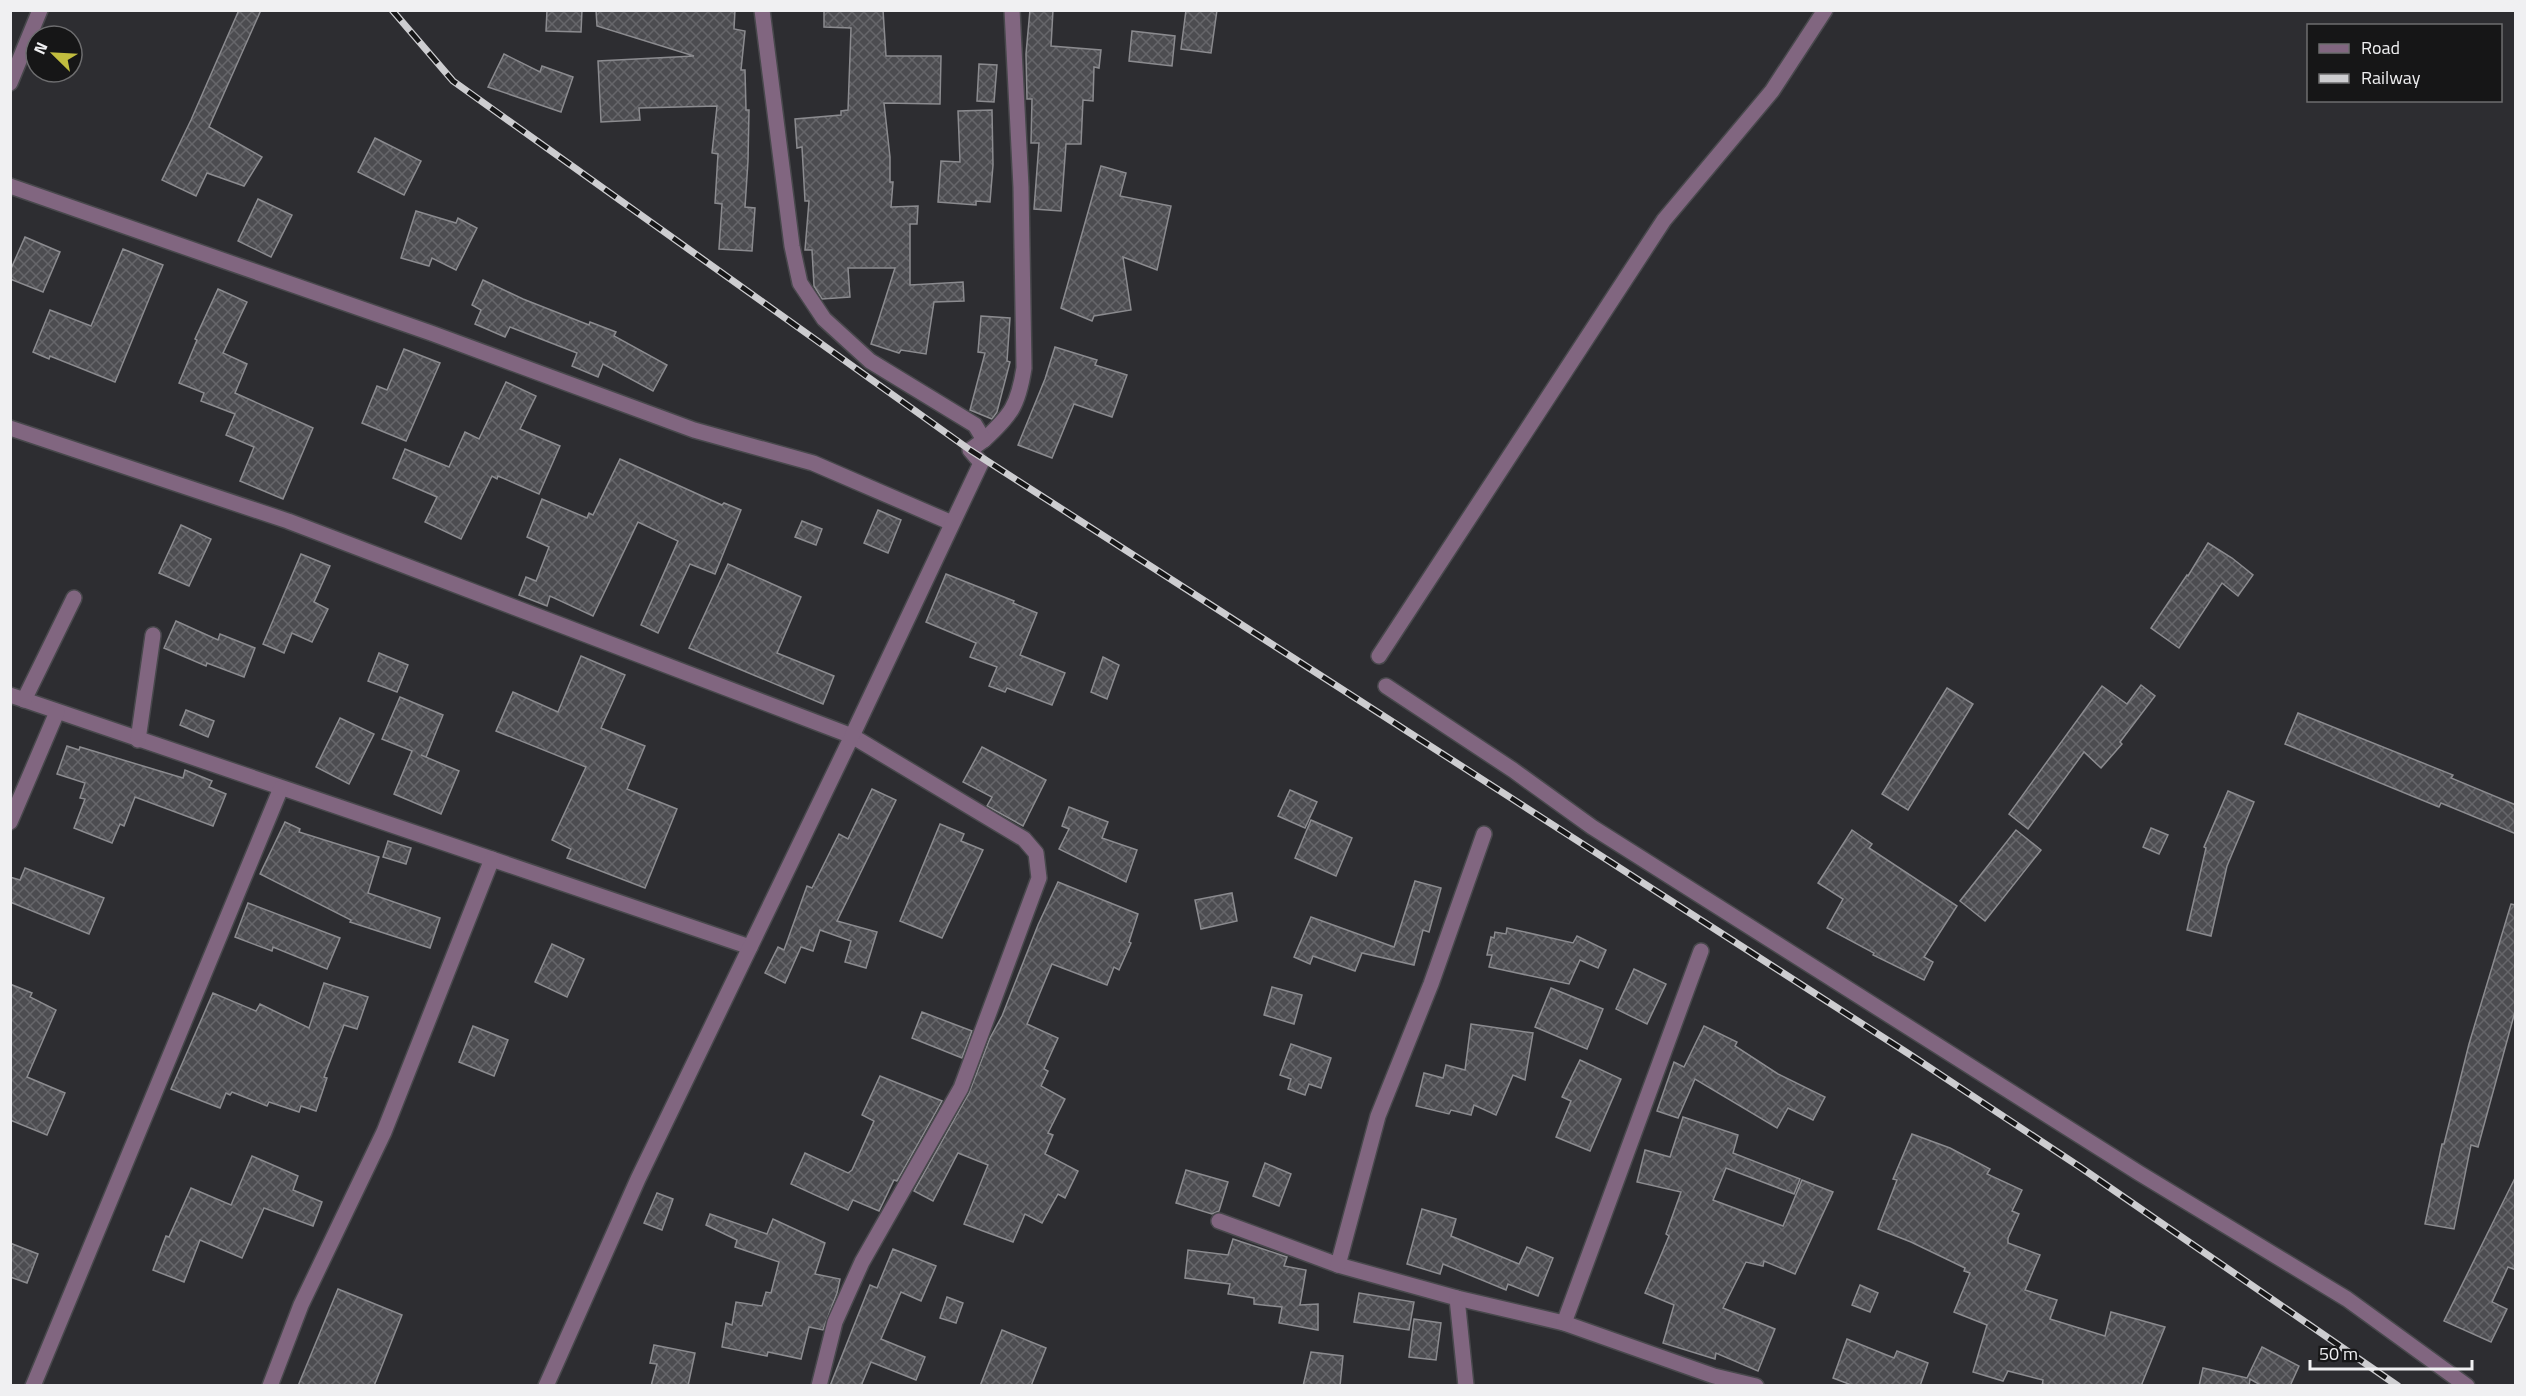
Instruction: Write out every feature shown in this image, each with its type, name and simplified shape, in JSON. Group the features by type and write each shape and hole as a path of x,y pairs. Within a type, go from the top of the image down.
{"street":[{"path":"10,83 40,10"},
{"path":"762,10 792,246 800,283 824,320 870,361 975,425 984,440"},
{"path":"546,1386 638,1179 981,463 970,450 1008,418 1020,394 1024,368 1021,187 1012,10"},
{"path":"1379,656 1664,220 1772,91 1825,10"},
{"path":"10,186 431,333 694,430 813,463 952,523"},
{"path":"10,428 288,521 852,736 1024,839 1036,854 1039,878 961,1088 862,1262 835,1322 819,1386"},
{"path":"74,598 17,698 750,947"},
{"path":"138,740 153,635"},
{"path":"1386,686 1513,770 1602,834 2119,1161 2348,1299 2467,1386"},
{"path":"10,822 57,712"},
{"path":"33,1386 281,788"},
{"path":"1338,1265 1378,1116 1431,984 1484,834"},
{"path":"270,1386 301,1305 384,1132 492,860"},
{"path":"1564,1323 1701,951"},
{"path":"1219,1221 1338,1265 1457,1298 1564,1323 1715,1381 1756,1386"},
{"path":"1457,1298 1466,1386"}],"building":[{"path":"239,10 261,10 209,127 262,157 244,186 207,173 196,196 162,180"},
{"path":"547,10 582,10 581,32 546,31"},
{"path":"596,10 735,10 734,29 745,31 741,70 745,70 746,110 749,110 745,207 755,208 752,251 719,249 722,204 715,203 718,154 712,153 717,106 639,108 640,120 601,122 598,61 694,56 597,26"},
{"path":"824,10 883,10 886,56 941,56 940,104 884,103 890,157 890,182 893,182 891,207 918,206 917,224 910,224 910,285 963,282 964,301 934,302 926,354 901,350 899,353 871,344 895,268 848,268 850,297 822,299 814,286 812,250 805,250 809,201 805,201 802,147 797,148 795,119 841,115 841,111 848,110 851,28 824,27"},
{"path":"1030,10 1053,10 1051,46 1101,50 1099,68 1094,67 1093,101 1083,100 1081,144 1066,144 1061,211 1034,209 1039,143 1031,143 1032,99 1027,99 1026,54"},
{"path":"1186,10 1217,10 1211,53 1181,49"},
{"path":"1132,31 1175,36 1172,66 1129,61"},
{"path":"504,54 540,72 542,66 573,77 561,112 488,87"},
{"path":"979,64 997,65 994,102 977,101"},
{"path":"992,110 993,165 990,202 976,201 976,205 938,202 941,161 960,162 958,111"},
{"path":"375,138 421,161 404,195 358,172"},
{"path":"1101,166 1126,173 1120,196 1171,206 1157,270 1123,257 1131,310 1094,316 1092,321 1061,308"},
{"path":"258,199 292,215 271,257 238,241"},
{"path":"416,211 456,223 458,218 477,228 456,270 432,258 429,266 401,258"},
{"path":"25,237 60,252 43,292 10,279 10,271"},
{"path":"123,249 163,265 115,382 50,356 49,359 33,352 50,310 91,326"},
{"path":"483,280 523,299 589,325 590,322 616,332 614,336 667,365 653,391 603,364 598,377 572,366 577,353 510,327 505,337 475,324 481,310 472,305"},
{"path":"218,289 247,302 223,353 247,364 235,393 313,428 283,499 240,481 254,447 226,435 235,414 201,401 204,393 179,383 197,340 195,339"},
{"path":"981,316 1010,318 1007,361 1010,362 997,412 992,419 970,410 985,353 978,352"},
{"path":"1055,347 1097,360 1095,365 1127,375 1112,417 1074,404 1052,458 1018,445 1045,379"},
{"path":"404,349 440,363 406,441 362,423 377,386 387,390"},
{"path":"506,382 536,396 520,429 560,446 539,494 498,476 497,479 492,476 461,539 425,522 437,497 393,478 405,449 449,467 465,432 479,439"},
{"path":"620,459 722,505 724,503 741,510 715,574 690,564 658,633 641,625 678,541 638,522 593,616 550,596 547,606 519,595 526,577 536,581 549,547 527,537 542,499 587,518 589,513 593,515"},
{"path":"878,510 901,520 888,553 864,543"},
{"path":"802,521 822,529 816,545 795,537"},
{"path":"181,525 211,539 189,586 159,573"},
{"path":"2208,543 2253,575 2238,596 2222,583 2179,648 2151,628"},
{"path":"301,554 330,566 314,602 328,609 312,642 292,633 284,653 263,644"},
{"path":"728,564 801,597 777,653 834,676 823,704 689,648"},
{"path":"946,574 1014,601 1013,603 1037,613 1020,655 1065,673 1052,705 1007,688 1005,692 989,686 997,667 970,657 976,643 926,622"},
{"path":"176,621 218,640 220,634 255,648 244,677 207,663 206,666 164,648"},
{"path":"379,653 408,665 397,692 368,681"},
{"path":"581,656 625,675 601,728 645,746 627,789 677,809 645,888 567,858 571,849 552,840 586,767 496,731 513,692 558,712"},
{"path":"1103,657 1119,665 1107,699 1091,692"},
{"path":"2141,685 2155,696 2120,742 2122,744 2101,768 2084,752 2028,829 2009,814 2102,686 2127,704"},
{"path":"1947,688 1973,704 1908,810 1882,794"},
{"path":"400,697 443,715 426,757 421,755 459,771 441,814 394,794 412,751 382,739"},
{"path":"186,710 214,721 208,737 180,725"},
{"path":"2298,713 2453,775 2451,778 2516,805 2516,834 2441,803 2439,807 2285,744"},
{"path":"340,718 374,734 349,784 316,767"},
{"path":"67,746 79,750 80,747 183,778 185,770 212,781 209,787 226,794 213,826 135,797 124,826 120,824 112,843 74,828 85,799 80,798 85,783 57,774"},
{"path":"982,747 1046,780 1023,826 987,806 992,797 963,782"},
{"path":"872,789 896,800 837,921 877,932 866,968 845,962 851,941 820,930 813,951 801,947 785,983 765,973 778,947 784,950 807,886 812,888 839,834 848,839"},
{"path":"1290,790 1317,802 1305,828 1278,816"},
{"path":"2228,791 2254,802 2227,866 2211,936 2187,930 2206,848 2204,847"},
{"path":"1069,807 1108,822 1102,838 1137,850 1126,882 1059,849 1069,829 1062,826"},
{"path":"1311,820 1352,838 1336,876 1295,858"},
{"path":"285,822 300,829 299,832 379,857 368,893 440,918 430,948 350,922 351,920 260,874"},
{"path":"940,824 964,834 961,841 983,850 942,938 900,921"},
{"path":"2151,828 2168,835 2159,854 2143,847"},
{"path":"1852,830 1872,844 1869,848 1957,906 1924,957 1933,962 1924,980 1873,955 1874,953 1827,928 1843,899 1818,883"},
{"path":"2016,830 2041,850 1985,921 1960,901"},
{"path":"388,841 411,848 406,864 383,857"},
{"path":"25,868 104,898 89,934 10,902 10,877 20,880"},
{"path":"1415,881 1441,888 1429,932 1423,930 1414,965 1362,953 1355,971 1313,956 1310,964 1294,957 1311,917 1394,947"},
{"path":"1058,882 1138,914 1129,942 1131,943 1119,970 1114,967 1107,985 1052,964 1027,1024 1058,1038 1044,1069 1048,1071 1041,1086 1065,1099 1048,1133 1053,1135 1045,1154 1078,1171 1065,1198 1058,1194 1042,1223 1025,1214 1013,1242 964,1224 988,1165 958,1153 933,1201 914,1191 969,1093 990,1038 1002,1016 1038,925"},
{"path":"1232,893 1237,921 1201,929 1195,900"},
{"path":"248,903 340,938 327,969 273,947 272,951 235,937"},
{"path":"2511,904 2516,905 2516,1008 2478,1147 2471,1145 2454,1229 2425,1224 2442,1144 2444,1144 2469,1044"},
{"path":"1507,928 1573,943 1577,936 1606,950 1598,968 1580,960 1569,984 1489,967 1492,955 1487,955 1491,937 1494,938 1495,932 1506,934"},
{"path":"552,944 584,959 567,997 535,982"},
{"path":"1634,969 1666,984 1647,1024 1616,1009"},
{"path":"324,983 368,997 357,1029 344,1025 324,1077 327,1078 316,1111 301,1106 299,1112 269,1102 267,1106 232,1092 230,1095 226,1093 220,1108 171,1089 213,993 256,1011 260,1004 309,1028"},
{"path":"10,984 32,993 30,997 56,1010 27,1077 65,1093 47,1135 10,1120"},
{"path":"1272,987 1302,995 1294,1024 1264,1015"},
{"path":"1551,988 1603,1009 1587,1049 1535,1027"},
{"path":"922,1012 972,1031 962,1058 912,1038"},
{"path":"1471,1024 1533,1033 1525,1080 1513,1075 1496,1115 1474,1105 1471,1115 1451,1110 1449,1114 1416,1106 1424,1073 1443,1078 1446,1065 1465,1070"},
{"path":"473,1026 508,1040 494,1076 459,1062"},
{"path":"1704,1026 1737,1042 1735,1046 1778,1074 1825,1097 1813,1120 1788,1108 1777,1128 1695,1079 1678,1118 1657,1111 1674,1062 1684,1067"},
{"path":"1291,1044 1331,1058 1321,1088 1309,1084 1305,1095 1288,1089 1291,1079 1280,1075"},
{"path":"1580,1060 1621,1079 1590,1151 1556,1137 1571,1101 1562,1097"},
{"path":"880,1076 942,1101 897,1181 894,1180 879,1211 853,1200 848,1210 791,1184 805,1153 848,1173 852,1170 874,1121 862,1115"},
{"path":"1683,1117 1738,1135 1733,1153 1800,1179 1794,1194 1726,1168 1713,1200 1783,1226 1802,1180 1833,1192 1795,1274 1764,1261 1763,1266 1746,1262 1723,1308 1775,1329 1758,1371 1716,1353 1715,1359 1663,1343 1674,1305 1645,1293 1669,1236 1666,1234 1681,1192 1637,1182 1645,1150 1670,1157"},
{"path":"1912,1134 1950,1148 1990,1169 1987,1174 2022,1190 2012,1211 2019,1214 2008,1243 2040,1255 2025,1290 2057,1300 2050,1319 2105,1336 2111,1312 2165,1327 2141,1386 2042,1386 2043,1380 2008,1371 2003,1381 1973,1372 1987,1325 1954,1312 1970,1273 1964,1271 1965,1268 1911,1242 1878,1229 1897,1180 1893,1179"},
{"path":"252,1156 298,1176 293,1190 322,1202 313,1226 264,1208 242,1258 200,1240 184,1282 153,1270 166,1236 169,1237 191,1188 231,1205"},
{"path":"1265,1163 1291,1174 1279,1206 1253,1196"},
{"path":"1186,1170 1228,1182 1219,1211 1212,1214 1176,1203"},
{"path":"2516,1176 2516,1270 2508,1267 2492,1302 2507,1309 2491,1342 2444,1321"},
{"path":"657,1193 673,1199 662,1230 644,1223"},
{"path":"1422,1209 1456,1219 1451,1236 1519,1264 1527,1247 1553,1258 1538,1296 1508,1284 1506,1290 1443,1264 1440,1274 1407,1264"},
{"path":"710,1214 767,1234 773,1219 825,1243 815,1274 840,1279 823,1330 809,1327 801,1359 768,1352 767,1356 722,1347 726,1323 732,1325 736,1302 762,1306 766,1292 771,1293 779,1262 735,1247 737,1240 706,1225"},
{"path":"1233,1239 1287,1257 1284,1266 1306,1270 1300,1305 1318,1304 1318,1330 1279,1323 1282,1307 1254,1304 1254,1298 1228,1294 1230,1284 1185,1278 1188,1250 1228,1255"},
{"path":"10,1243 38,1254 27,1283 10,1277"},
{"path":"893,1249 936,1266 921,1301 901,1292 881,1339 925,1357 916,1380 871,1362 861,1386 830,1386 870,1285 877,1288"},
{"path":"1860,1285 1878,1293 1870,1312 1852,1305"},
{"path":"338,1289 402,1315 374,1386 298,1386"},
{"path":"1359,1293 1414,1302 1409,1330 1354,1322"},
{"path":"947,1297 963,1303 956,1323 940,1318"},
{"path":"1414,1319 1441,1323 1436,1360 1409,1357"},
{"path":"1002,1330 1046,1348 1031,1386 980,1386"},
{"path":"1847,1339 1894,1358 1897,1351 1928,1363 1920,1386 1854,1386 1833,1378"},
{"path":"654,1345 695,1353 688,1386 651,1386 657,1364 650,1363"},
{"path":"2262,1347 2299,1366 2290,1386 2262,1386 2250,1379 2249,1386 2199,1386 2203,1368 2247,1378"},
{"path":"1311,1352 1343,1356 1340,1386 1303,1386"}],"railway":[{"path":"392,10 453,81 970,450 1909,1054 2080,1167 2398,1386"}]}
